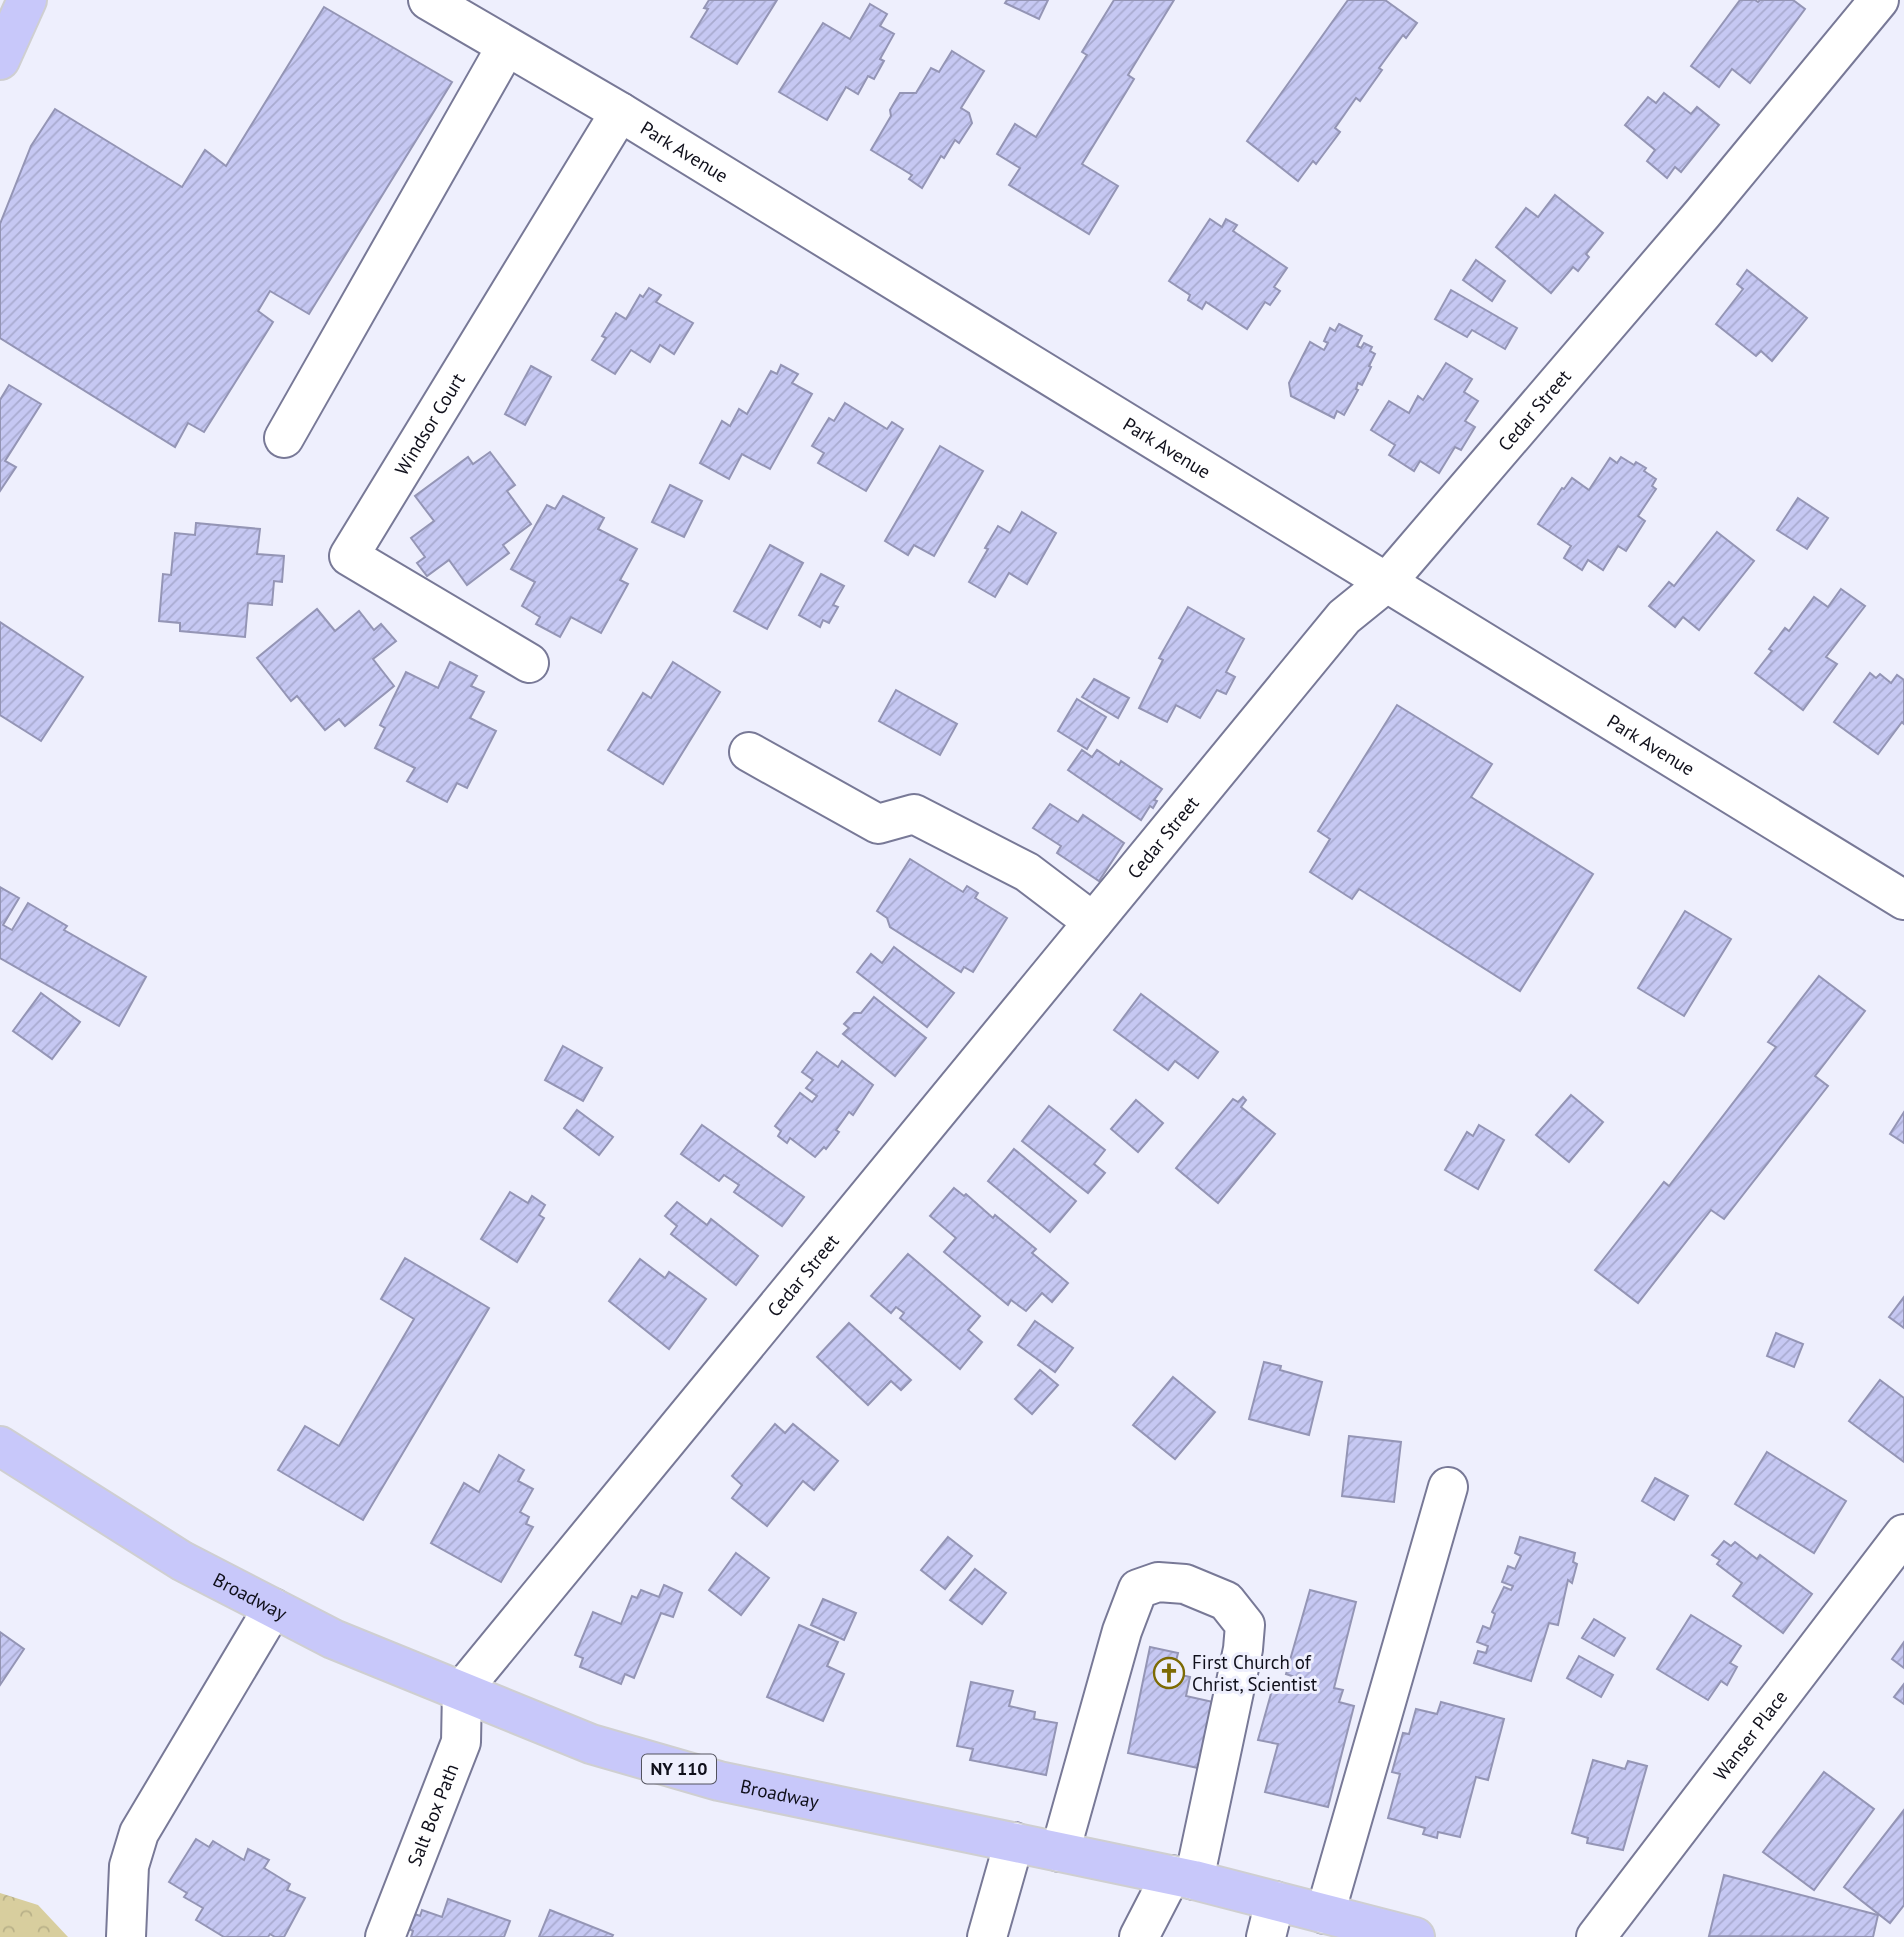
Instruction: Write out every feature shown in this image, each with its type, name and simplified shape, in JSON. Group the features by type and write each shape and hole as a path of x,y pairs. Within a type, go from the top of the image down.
{"main road":[{"path":"0,60 27,0"},
{"name":"Broadway","path":"0,1446 182,1561 333,1639 592,1744 719,1781 1183,1878 1270,1919 1325,1914 1415,1937"}],"street":[{"name":"Park Avenue","path":"428,0 620,112 1904,900"},
{"name":"Cedar Street","path":"462,1690 1344,617 1386,583 1703,213 1880,0"},
{"path":"284,438 506,47"},
{"name":"Windsor Court","path":"529,663 349,556 620,112"},
{"path":"750,752 878,824 914,814 1027,872 1093,922"},
{"path":"1325,1914 1448,1488"},
{"name":"Wanser Place","path":"1596,1937 1904,1534"},
{"path":"1059,1852 1122,1631 1138,1589 1158,1582 1185,1584 1226,1601 1245,1625 1243,1649 1183,1878 1139,1937"},
{"path":"127,1937 129,1867 139,1833 273,1608"},
{"name":"Salt Box Path","path":"385,1937 461,1742 462,1690"},
{"path":"987,1937 1014,1843"}],"green space":[{"path":"0,1893 38,1905 68,1937 0,1937"}],"building":[{"path":"709,0 777,0 737,64 691,37 708,9 704,8"},
{"path":"1007,0 1048,0 1039,19 1005,3"},
{"path":"1114,0 1174,0 1128,75 1134,79 1082,164 1118,186 1089,234 1009,185 1020,168 997,154 1015,124 1036,137 1087,55 1082,52"},
{"path":"1348,0 1385,0 1417,23 1406,38 1403,35 1360,101 1356,98 1335,128 1340,132 1316,164 1313,161 1298,181 1247,141"},
{"path":"1740,0 1793,0 1805,9 1750,83 1732,69 1719,87 1691,66"},
{"path":"870,4 887,14 880,26 894,34 880,59 884,61 874,79 868,76 858,94 846,87 827,120 779,92 823,23 850,39"},
{"path":"324,7 452,82 309,314 270,291 258,311 273,322 204,432 188,423 175,447 0,338 0,224 31,146 55,109 182,187 205,150 226,166"},
{"path":"952,51 984,71 961,108 969,113 972,123 959,143 955,140 944,158 941,156 922,188 909,179 912,175 871,150 891,116 890,110 900,93 916,93 931,68 939,72"},
{"path":"1664,93 1691,114 1697,107 1719,125 1681,172 1675,167 1667,178 1647,161 1655,150 1625,125 1648,97 1656,103"},
{"path":"1555,195 1603,233 1586,254 1589,257 1578,271 1573,267 1551,293 1496,247 1526,208 1538,217"},
{"path":"1210,219 1222,227 1226,219 1237,225 1233,231 1287,268 1274,287 1280,291 1270,305 1265,302 1247,329 1206,302 1202,309 1188,300 1190,295 1169,281"},
{"path":"1476,260 1505,281 1492,301 1463,280"},
{"path":"1747,270 1807,318 1772,361 1761,351 1756,356 1716,324 1743,289 1737,284"},
{"path":"649,288 661,295 656,302 693,323 674,354 660,345 650,362 631,350 615,374 592,360 606,338 602,336 616,313 626,319 640,295 643,297"},
{"path":"1451,290 1517,328 1505,349 1472,330 1467,337 1435,319"},
{"path":"1339,324 1362,336 1357,346 1361,348 1364,343 1372,347 1370,351 1375,354 1362,385 1358,383 1358,390 1344,415 1337,411 1334,418 1291,396 1289,383 1310,342 1324,350 1328,343 1324,341 1330,328 1335,331"},
{"path":"1446,363 1472,379 1464,392 1478,401 1465,421 1475,427 1461,450 1455,447 1439,473 1420,461 1414,471 1389,455 1395,445 1371,430 1389,401 1409,413 1418,396 1423,400"},
{"path":"781,365 798,374 792,383 812,394 770,469 742,454 729,479 700,463 722,421 730,426 739,409 747,414 771,371 777,374"},
{"path":"531,366 551,377 525,425 505,414"},
{"path":"9,385 41,404 5,461 16,467 0,491 0,400"},
{"path":"845,403 887,429 892,422 903,429 866,491 818,463 824,453 812,446 829,418 834,421"},
{"path":"940,446 983,471 934,556 914,545 908,555 885,541"},
{"path":"490,452 515,485 507,491 531,524 503,545 509,553 467,585 449,560 427,576 417,563 425,557 411,538 434,521 415,496 468,457 473,464"},
{"path":"1621,457 1646,468 1644,471 1656,479 1652,486 1656,489 1638,516 1645,521 1626,551 1618,546 1603,570 1588,560 1582,570 1564,558 1571,546 1538,524 1572,478 1589,490 1610,458 1617,463"},
{"path":"670,485 702,501 684,537 652,522"},
{"path":"563,496 604,518 598,529 637,549 620,580 628,584 601,633 571,617 560,637 536,624 540,617 522,606 535,582 511,569 547,505 555,509"},
{"path":"1798,498 1828,518 1807,549 1777,530"},
{"path":"1022,512 1056,533 1027,584 1009,573 995,597 969,582 998,526 1010,533"},
{"path":"196,523 260,529 257,554 284,556 282,582 274,581 272,605 248,603 245,637 180,631 180,623 159,621 163,574 171,575 175,533 195,535"},
{"path":"1717,532 1754,561 1699,630 1683,617 1675,627 1649,606 1669,582 1674,586"},
{"path":"770,545 803,563 767,629 734,611"},
{"path":"821,574 844,586 833,605 838,607 829,623 823,620 820,627 799,615"},
{"path":"1841,589 1865,606 1826,657 1837,664 1803,710 1755,673 1785,628 1789,631 1814,597 1828,607"},
{"path":"1188,607 1244,639 1226,672 1235,677 1226,694 1217,690 1200,718 1176,705 1167,722 1139,708 1163,660 1159,658"},
{"path":"317,609 335,631 359,611 374,630 381,624 396,641 373,659 394,686 345,726 339,719 325,730 297,696 291,701 257,658"},
{"path":"0,622 83,677 41,741 0,715"},
{"path":"450,662 477,676 471,686 484,692 470,718 496,731 467,788 457,783 447,802 407,781 415,768 375,748 385,728 380,725 406,672 438,688"},
{"path":"673,662 720,692 663,784 608,750 643,693 651,698"},
{"path":"1870,673 1876,678 1880,674 1891,683 1897,675 1904,680 1904,724 1902,722 1878,754 1834,722"},
{"path":"1094,679 1129,698 1118,718 1082,697"},
{"path":"896,690 957,724 940,755 879,721"},
{"path":"1077,699 1106,717 1087,749 1058,731"},
{"path":"1397,705 1492,764 1471,797 1593,874 1520,991 1359,889 1352,899 1310,872 1330,839 1318,831"},
{"path":"1082,750 1092,757 1097,750 1119,765 1121,761 1162,789 1154,800 1157,801 1153,808 1150,806 1141,820 1068,770"},
{"path":"1050,804 1078,822 1083,815 1124,843 1099,881 1057,853 1061,846 1033,828"},
{"path":"910,859 963,892 967,886 978,893 975,898 1007,918 973,972 964,967 961,972 890,927 887,918 877,911"},
{"path":"0,887 19,898 3,925 12,930 28,903 67,926 64,930 146,977 119,1026 0,958"},
{"path":"1685,911 1731,939 1684,1016 1638,988"},
{"path":"894,947 954,993 927,1027 857,972 871,954 882,963"},
{"path":"1819,976 1865,1011 1815,1076 1828,1086 1724,1219 1711,1210 1638,1303 1595,1270 1664,1182 1669,1186 1776,1047 1768,1042"},
{"path":"41,993 80,1022 52,1059 13,1031"},
{"path":"1141,994 1218,1052 1198,1078 1175,1061 1168,1070 1114,1030"},
{"path":"874,997 926,1038 895,1076 843,1034 849,1028 844,1024 854,1013 861,1013"},
{"path":"563,1046 602,1068 583,1101 545,1080"},
{"path":"817,1052 838,1067 842,1061 873,1085 853,1115 849,1112 826,1149 824,1147 815,1157 790,1138 787,1143 778,1136 781,1131 775,1126 800,1093 812,1102 817,1096 806,1088 813,1080 802,1072"},
{"path":"1571,1095 1603,1122 1569,1162 1536,1135"},
{"path":"1243,1097 1246,1100 1241,1107 1275,1134 1218,1203 1176,1168 1233,1099 1238,1102"},
{"path":"1136,1100 1163,1123 1138,1152 1111,1129"},
{"path":"1049,1106 1105,1150 1094,1164 1105,1173 1088,1193 1022,1141"},
{"path":"577,1110 613,1137 599,1155 564,1128"},
{"path":"1904,1112 1904,1143 1890,1134"},
{"path":"702,1125 804,1197 782,1226 734,1192 739,1185 724,1175 719,1181 681,1154"},
{"path":"1479,1125 1504,1140 1478,1189 1445,1170 1467,1132 1473,1136"},
{"path":"1014,1149 1076,1201 1050,1232 988,1181"},
{"path":"954,1188 964,1196 966,1194 993,1218 995,1215 1036,1249 1032,1253 1068,1283 1052,1302 1042,1293 1026,1311 1011,1300 1008,1305 944,1252 956,1238 930,1216"},
{"path":"510,1192 528,1203 532,1196 545,1205 539,1215 544,1218 517,1262 481,1239"},
{"path":"677,1202 707,1225 711,1219 758,1256 736,1285 671,1234 677,1226 665,1216"},
{"path":"908,1254 980,1316 968,1330 982,1342 960,1369 900,1318 904,1313 896,1307 891,1313 871,1296"},
{"path":"405,1258 489,1308 363,1520 278,1470 305,1426 339,1446 414,1319 381,1299"},
{"path":"640,1259 665,1278 669,1272 706,1299 669,1349 609,1301"},
{"path":"1904,1297 1904,1328 1889,1317"},
{"path":"1035,1321 1073,1348 1055,1372 1018,1345"},
{"path":"849,1323 911,1380 901,1390 891,1381 868,1405 817,1357"},
{"path":"1776,1333 1803,1344 1794,1367 1767,1356"},
{"path":"1264,1362 1281,1366 1280,1370 1322,1382 1309,1435 1249,1419"},
{"path":"1040,1370 1058,1385 1032,1414 1015,1399"},
{"path":"1173,1377 1215,1412 1175,1459 1133,1425"},
{"path":"1880,1380 1904,1398 1904,1462 1849,1421"},
{"path":"775,1424 785,1433 793,1424 838,1461 814,1490 803,1481 767,1526 732,1498 742,1485 732,1476"},
{"path":"1349,1436 1401,1442 1394,1502 1342,1496"},
{"path":"1767,1452 1846,1501 1814,1553 1735,1504"},
{"path":"499,1455 524,1470 518,1481 533,1489 520,1512 529,1517 526,1524 533,1527 501,1582 431,1543 464,1483 479,1492"},
{"path":"1655,1478 1688,1496 1674,1520 1642,1501"},
{"path":"948,1537 972,1556 945,1589 921,1570"},
{"path":"1520,1537 1575,1553 1573,1562 1577,1564 1572,1583 1568,1580 1558,1625 1549,1623 1531,1681 1474,1663 1478,1651 1486,1653 1488,1646 1477,1642 1483,1626 1490,1629 1495,1614 1492,1612 1504,1587 1511,1590 1513,1586 1502,1582 1508,1566 1515,1569 1521,1556 1515,1553"},
{"path":"1724,1541 1731,1546 1735,1542 1757,1559 1760,1555 1812,1594 1783,1633 1733,1596 1742,1583 1717,1564 1720,1560 1712,1555"},
{"path":"736,1553 769,1578 741,1615 709,1590"},
{"path":"975,1569 1006,1593 982,1624 950,1600"},
{"path":"664,1585 682,1593 673,1617 661,1613 634,1678 625,1674 621,1684 580,1667 583,1658 575,1655 593,1612 621,1624 632,1596 637,1598 641,1590 659,1597"},
{"path":"1310,1590 1356,1602 1334,1688 1343,1690 1339,1702 1354,1706 1328,1807 1265,1792 1278,1744 1258,1740 1274,1683 1297,1690 1301,1679 1286,1674"},
{"path":"823,1599 856,1613 844,1640 811,1625"},
{"path":"1691,1615 1741,1646 1730,1663 1737,1667 1727,1685 1721,1681 1708,1700 1657,1669"},
{"path":"1594,1619 1625,1638 1614,1656 1582,1638"},
{"path":"799,1625 838,1642 827,1666 844,1674 823,1721 767,1697"},
{"path":"0,1632 24,1649 0,1685"},
{"path":"1904,1642 1904,1668 1892,1659"},
{"path":"1150,1647 1178,1653 1173,1673 1190,1677 1186,1696 1213,1702 1198,1768 1128,1753"},
{"path":"1579,1656 1613,1675 1601,1697 1567,1678"},
{"path":"971,1682 1013,1691 1009,1706 1035,1712 1034,1719 1057,1723 1046,1775 970,1760 973,1749 957,1746"},
{"path":"1904,1684 1904,1704 1894,1697"},
{"path":"1441,1702 1504,1719 1488,1780 1476,1777 1460,1837 1438,1832 1437,1838 1423,1834 1425,1828 1388,1818 1400,1774 1392,1772 1403,1733 1409,1734 1416,1709 1437,1714"},
{"path":"1593,1760 1625,1769 1628,1761 1647,1766 1623,1850 1587,1843 1588,1838 1572,1833"},
{"path":"1824,1772 1874,1809 1814,1890 1763,1852"},
{"path":"1904,1810 1904,1905 1890,1923 1844,1887"},
{"path":"196,1839 209,1847 213,1841 244,1860 248,1849 269,1860 264,1868 290,1884 287,1890 305,1898 284,1937 270,1934 268,1937 224,1937 196,1920 203,1908 184,1897 187,1893 169,1882"},
{"path":"1724,1875 1878,1915 1873,1937 1709,1936"},
{"path":"448,1899 510,1921 504,1937 411,1937 413,1931 409,1929 415,1914 420,1916 422,1910 442,1917"},
{"path":"550,1910 613,1935 539,1937"}],"place":[{"name":"First Church of Christ, Scientist","path":"1169,1673"}]}
